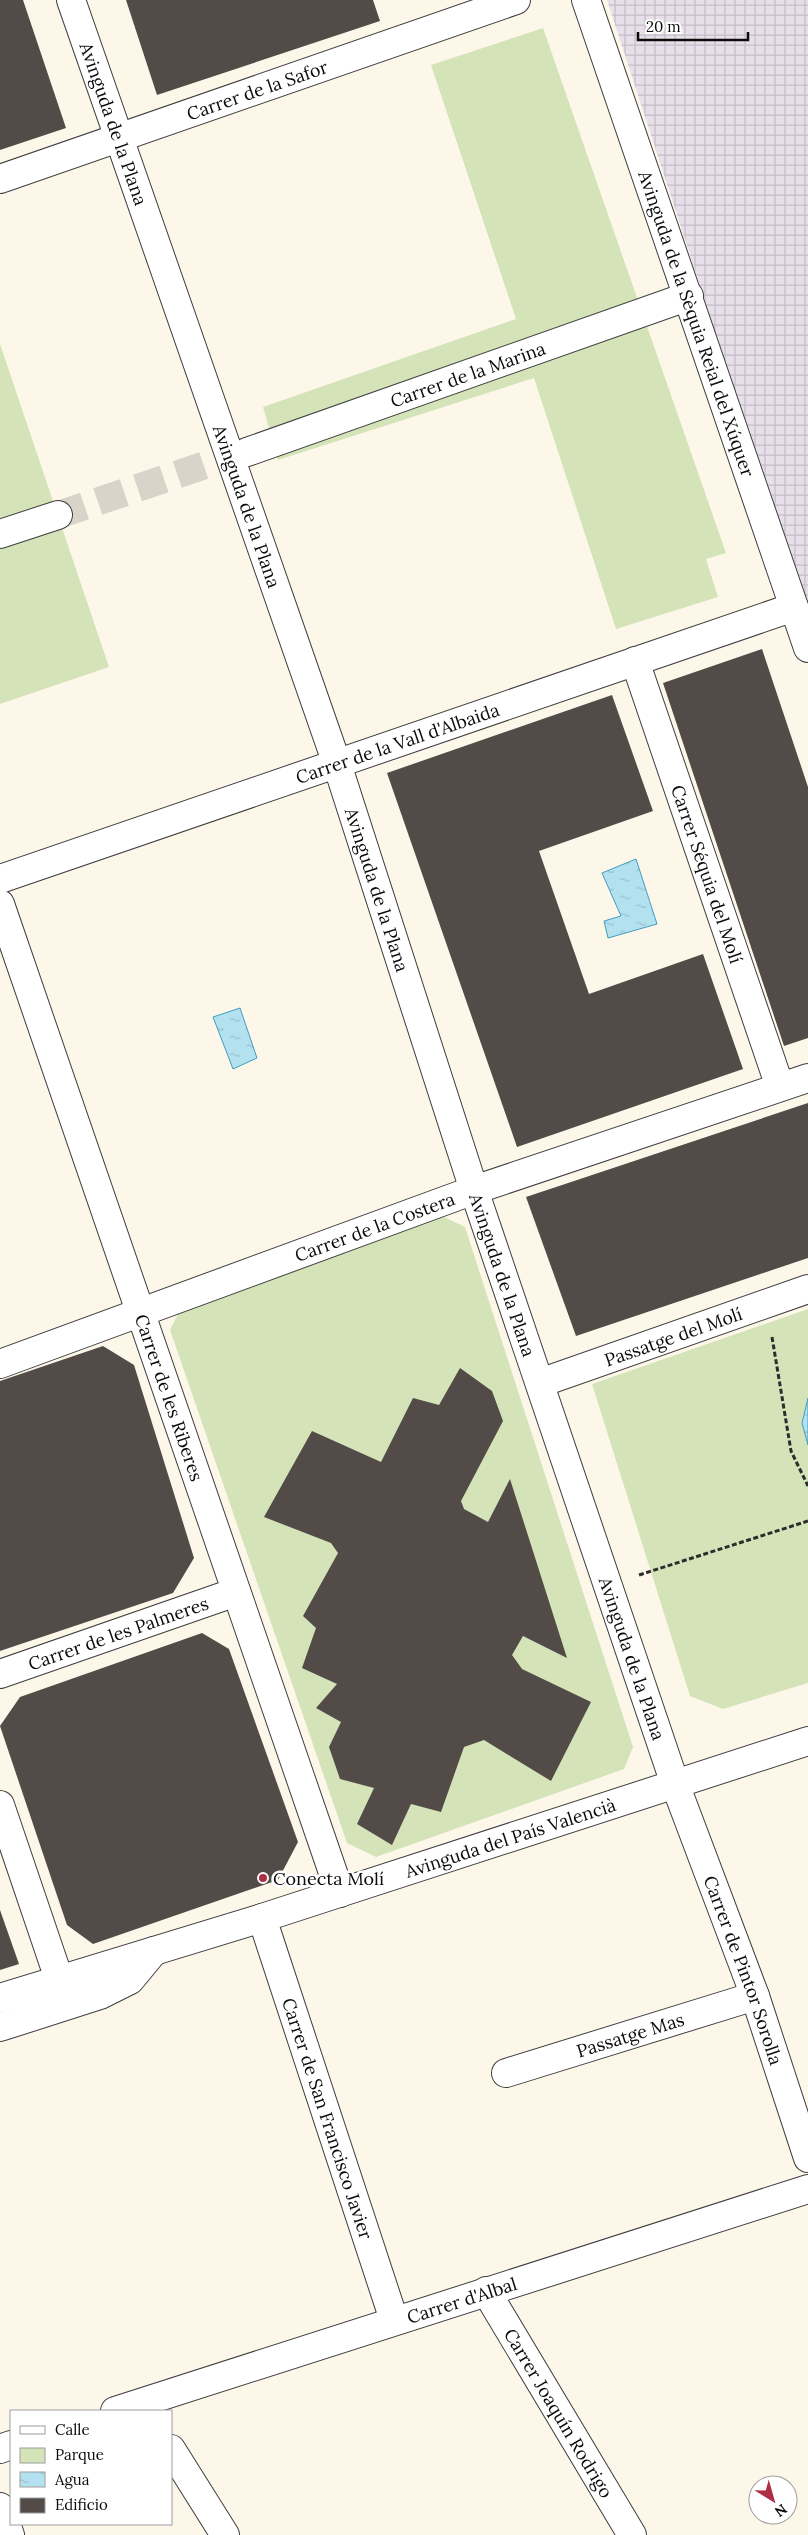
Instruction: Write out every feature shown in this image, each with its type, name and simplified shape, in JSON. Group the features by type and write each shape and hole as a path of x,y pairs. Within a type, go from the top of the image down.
{"street":[{"name":"Avinguda de la Plana","path":"70,0 337,764 474,1190 675,1784"},
{"name":"Carrer de la Safor","path":"0,179 516,0"},
{"name":"Avinguda de la Sèquia Reial del Xúquer","path":"586,0 689,296 808,648"},
{"name":"Carrer de la Marina","path":"247,452 689,296"},
{"path":"0,534 58,515"},
{"name":"Carrer de la Vall d'Albaida","path":"0,879 794,607"},
{"name":"Carrer Séquia del Molí","path":"635,661 780,1087"},
{"name":"Carrer de les Riberes","path":"0,904 340,1893"},
{"name":"Carrer de la Costera","path":"0,1364 474,1190 808,1078"},
{"name":"Passatge del Molí","path":"540,1383 767,1305 808,1289"},
{"name":"Carrer de les Palmeres","path":"0,1674 236,1592"},
{"name":"Avinguda del País Valencià","path":"0,1998 262,1918 808,1741"},
{"name":"Carrer de Pintor Sorolla","path":"675,1784 755,1996 808,2158"},
{"path":"0,1805 59,1979"},
{"name":"Carrer de San Francisco Javier","path":"262,1918 394,2320"},
{"path":"0,2027 100,1995 130,1980 154,1951"},
{"name":"Passatge Mas","path":"506,2073 755,1996"},
{"name":"Carrer d'Albal","path":"122,2410 145,2407 394,2320 808,2188"},
{"name":"Carrer Joaquín Rodrigo","path":"486,2291 632,2535"},
{"path":"172,2451 225,2535"},
{"path":"0,2507 10,2535"}],"path":[{"path":"767,1305 791,1451 808,1486"},
{"path":"656,1570 808,1521"}],"shaded area":[{"path":"607,0 808,0 808,641 794,607 706,304"}],"green space":[{"path":"543,28 726,553 706,559 718,597 616,629 534,378 278,460 263,407 516,319 431,65"},
{"path":"0,344 109,667 0,704"},
{"path":"442,1216 465,1227 633,1747 624,1769 376,1857 347,1843 170,1330 183,1304"},
{"path":"808,1309 808,1683 723,1709 690,1696 592,1384"}],"water":[{"path":"636,859 657,924 608,938 604,921 621,916 602,873"},
{"path":"240,1008 257,1058 233,1069 213,1017"},
{"path":"808,1398 808,1445 802,1423"}],"building":[{"path":"0,0 23,0 66,128 0,150"},
{"path":"126,0 373,0 380,21 157,95"},
{"path":"762,649 808,787 808,1038 784,1046 663,683"},
{"path":"612,695 653,811 539,851 589,994 703,954 743,1069 517,1147 387,773"},
{"path":"808,1103 808,1258 576,1336 526,1197"},
{"path":"103,1346 134,1365 194,1558 173,1593 0,1651 0,1381"},
{"path":"460,1368 492,1391 503,1421 461,1501 464,1509 488,1522 510,1479 567,1658 523,1636 512,1655 522,1669 591,1702 551,1781 484,1740 464,1747 441,1812 411,1804 392,1845 357,1824 374,1788 340,1779 329,1747 341,1722 316,1708 337,1684 302,1668 316,1628 303,1616 338,1553 331,1543 264,1517 312,1431 381,1462 413,1398 439,1405"},
{"path":"202,1633 229,1649 298,1842 278,1880 93,1944 67,1925 0,1726 20,1697"},
{"path":"0,1910 19,1964 0,1970"}],"tunnel":[{"path":"58,515 211,463"}],"place":[{"name":"Conecta Molí","path":"263,1878"}]}
